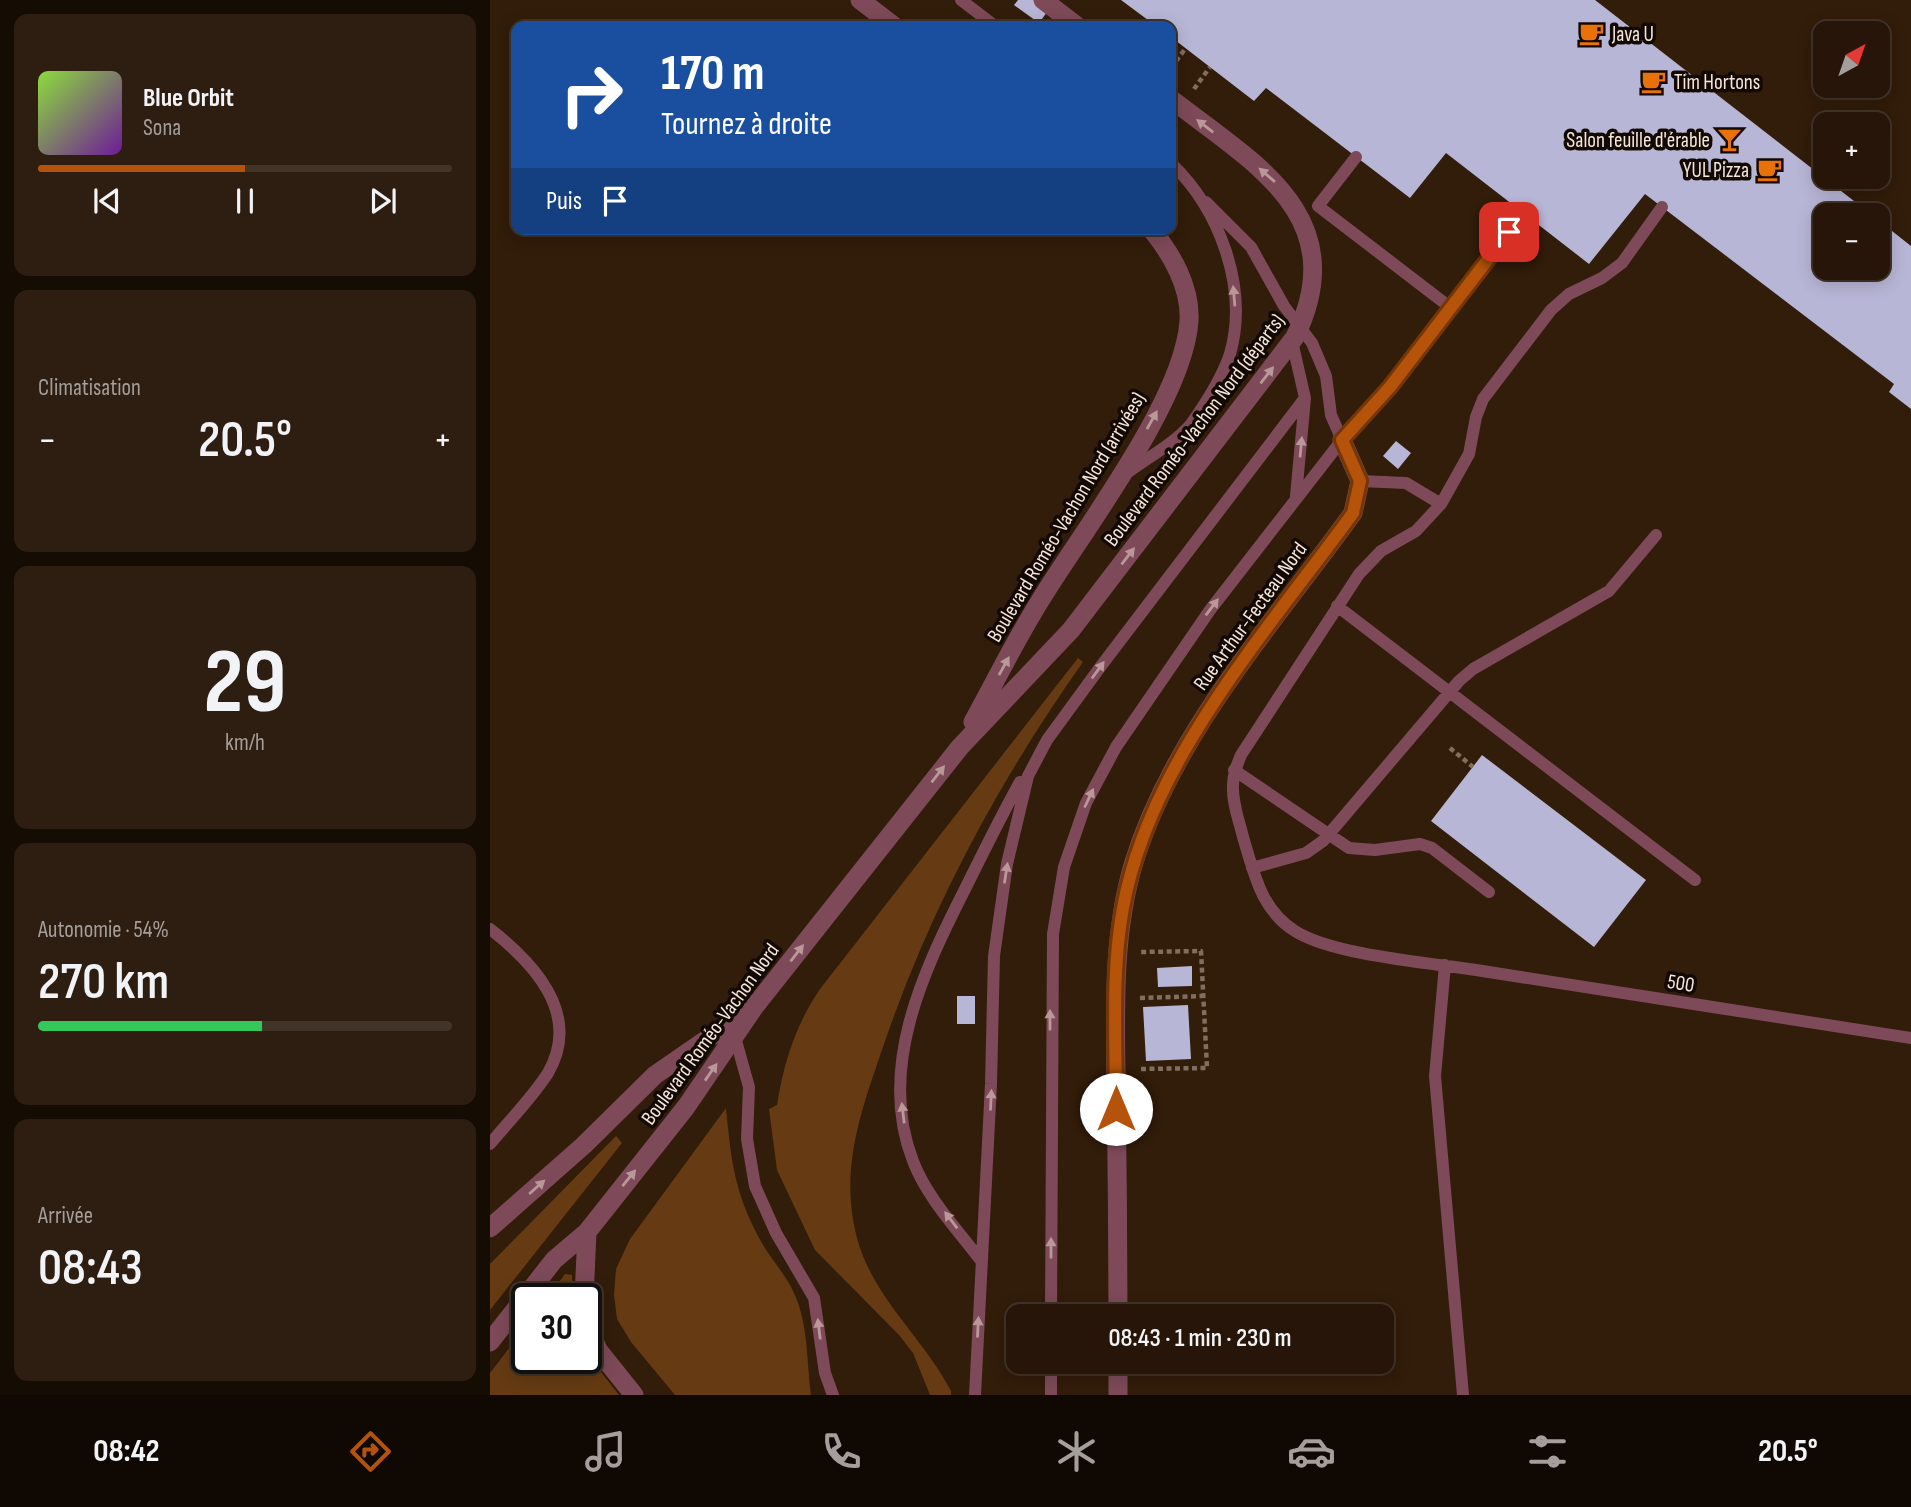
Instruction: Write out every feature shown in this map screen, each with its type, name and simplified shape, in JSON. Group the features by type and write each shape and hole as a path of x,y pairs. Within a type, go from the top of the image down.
{"street":[{"path":"860,0 887,21"},
{"path":"1043,0 1070,21"},
{"name":"Boulevard Roméo-Vachon Nord (départs)","path":"960,747 1087,610 1281,357 1308,312 1315,267 1311,246 1293,202 1264,172 1176,103"},
{"name":"Boulevard Roméo-Vachon Nord (arrivées)","path":"960,747 1041,598 1119,480 1166,394 1186,342 1189,319 1187,298 1170,254 1156,235"},
{"path":"1342,440 1360,481"},
{"name":"Rue Arthur-Fecteau Nord","path":"1118,1304 1115,1011 1119,934 1132,870 1154,810 1178,761 1234,676 1353,513 1360,481"},
{"name":"Boulevard Roméo-Vachon Nord","path":"490,1342 554,1261 587,1232 686,1107 755,1006 960,747"},
{"path":"490,1228 584,1145 655,1075 755,1006"},
{"path":"585,1283 587,1232"},
{"path":"602,1355 634,1395"},
{"path":"1118,1374 1118,1395"}],"lane":[{"path":"961,0 988,21"},
{"path":"1356,157 1318,206 1451,308"},
{"path":"1176,169 1200,197 1224,217 1251,247 1284,306 1312,342 1321,359 1331,415 1342,440"},
{"path":"1119,480 1189,426 1220,379 1230,353 1236,303 1232,279 1216,226 1200,197"},
{"path":"1489,892 1432,848 1420,844 1362,851 1349,848 1234,770 1337,606 1370,560 1416,531 1441,504 1469,454 1476,417 1483,399 1551,310 1569,294 1602,278 1622,263 1662,206"},
{"path":"1051,1304 1051,971 1057,903 1067,855 1086,803 1116,747 1180,650 1296,497 1390,387 1524,213"},
{"path":"1284,306 1305,398 1296,497"},
{"path":"982,1262 920,1179 911,1158 901,1098 904,1043 911,1014 941,937 1005,809 1047,740 1305,398"},
{"path":"1360,481 1406,483 1441,504"},
{"path":"1252,868 1306,853 1328,836 1410,741 1448,692 1473,669 1609,591 1656,535"},
{"path":"1337,606 1695,880"},
{"path":"975,1395 997,925 1022,796 1028,776 1047,740"},
{"name":"500","path":"1234,770 1234,806 1261,892 1274,914 1296,932 1319,942 1445,965 1911,1038"},
{"path":"490,929 529,962 544,980 558,1015 559,1034 557,1052 547,1075 490,1143"},
{"path":"1445,965 1435,1076 1463,1395"},
{"path":"735,1037 749,1087 747,1139 755,1186 776,1233 814,1298 825,1373 833,1395"},
{"path":"1051,1374 1051,1395"}],"path":[{"path":"1176,61 1185,48"},
{"path":"1450,748 1473,767"},
{"path":"1141,952 1202,951 1206,1068 1141,1069"},
{"path":"1136,998 1203,996"},
{"path":"1174,997 1174,1006"}],"shaded area":[{"path":"1078,658 1083,662 995,799 945,895 902,995 867,1094 855,1141 850,1188 857,1238 874,1280 940,1371 951,1391 951,1395 930,1395 913,1353 899,1335 815,1250 777,1170 769,1109 777,1105 792,1045 820,989"},
{"path":"726,1108 732,1159 744,1204 758,1236 784,1275 801,1311 811,1395 675,1395 631,1342 617,1319 614,1295 616,1269 630,1239"},
{"path":"616,1136 622,1143 490,1310 490,1264"},
{"path":"565,1274 572,1275 572,1283 558,1283"},
{"path":"511,1346 511,1374 602,1373 619,1395 490,1395 490,1373"}],"building":[{"path":"1018,0 1056,0 1040,21 1036,21 1014,5"},
{"path":"1121,0 1595,0 1813,169 1813,189 1839,189 1857,203 1813,203 1813,280 1890,280 1890,229 1911,246 1911,409 1889,392 1894,384 1645,194 1589,264 1446,153 1410,198 1266,88 1254,101 1176,41 1176,21 1149,21"},
{"path":"1396,441 1411,453 1398,469 1383,456"},
{"path":"1482,755 1646,880 1594,947 1431,821"},
{"path":"1192,966 1192,986 1158,987 1157,968"},
{"path":"957,996 975,996 975,1024 957,1024"},
{"path":"1188,1005 1191,1059 1146,1061 1143,1007"}],"place":[{"name":"Java U","path":"1592,34"},
{"name":"Tim Hortons","path":"1654,82"},
{"name":"Salon feuille d'érable","path":"1730,140"},
{"name":"YUL Pizza","path":"1769,170"}],"route":[{"path":"1116,1109 1115,1011 1123,907 1143,835 1165,785 1207,715 1353,513 1359,498 1360,481 1342,440 1390,387 1509,232"}]}
